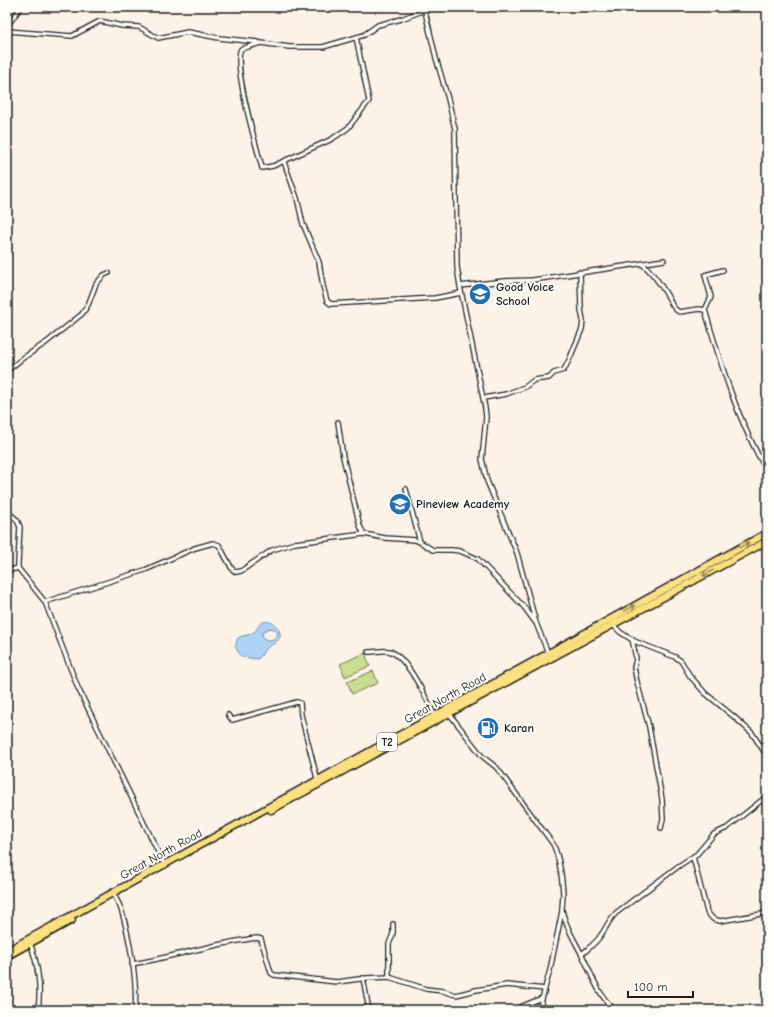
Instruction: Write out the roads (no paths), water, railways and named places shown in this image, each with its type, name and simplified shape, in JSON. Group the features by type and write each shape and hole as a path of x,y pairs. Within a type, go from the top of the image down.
{"highway":[{"name":"Great North Road","path":"7,951 448,712 611,622 767,533"},
{"name":"Great North Road","path":"611,622 767,541"},
{"name":"Great North Road","path":"7,956 114,894"}],"street":[{"path":"7,26 21,7"},
{"path":"7,31 72,36 100,21 122,26 139,27 158,38 188,32 220,38 289,47 313,48 333,45 367,34 378,25 430,7"},
{"path":"425,9 436,58 455,129 457,267 461,293 484,398 486,417 483,450 484,468 487,481 517,553 536,623 549,656"},
{"path":"261,43 240,51 242,88 262,168 284,162 332,139 348,128 370,101 356,37"},
{"path":"284,162 297,198 303,224 319,262 327,302 331,304 435,298 461,293"},
{"path":"460,286 504,281 533,280 664,260"},
{"path":"642,264 656,277 669,298 673,308 679,312 699,309 705,310"},
{"path":"723,270 705,275 712,297 705,310 732,393 767,471"},
{"path":"484,398 506,394 525,387 534,380 548,378 554,373 564,370 582,329 583,320 581,310 580,272"},
{"path":"7,371 82,314 88,305 96,284 104,275 109,273"},
{"path":"338,422 343,457 360,526 364,534"},
{"path":"406,489 420,542"},
{"path":"7,511 17,520 20,527 18,568 45,602 78,688 165,866"},
{"path":"45,602 138,572 195,548 213,543 219,545 232,569 236,572 242,571 272,550 295,543 364,534 420,542 433,550 460,551 478,559 524,606 536,623"},
{"path":"7,571 18,568"},
{"path":"611,622 620,632 632,639 681,661 690,676 705,693 752,733 767,756"},
{"path":"632,639 636,658 634,668 649,727 662,799 663,819 661,828"},
{"path":"368,652 388,651 397,656 414,676 436,718"},
{"path":"228,715 232,720 297,702 300,704 301,715 318,783"},
{"path":"448,712 482,756 497,768 556,850 561,874 562,910 550,970 539,1010"},
{"path":"582,954 594,944 616,913 697,854 714,834 727,828 767,796"},
{"path":"693,857 706,908 713,919 720,921 767,912"},
{"path":"114,894 124,920 132,964 136,994 135,1010"},
{"path":"562,910 575,942 600,992 607,1003 614,1010"},
{"path":"389,977 388,944 393,934 393,924"},
{"path":"132,964 187,953 219,944 257,938 261,939 272,975 332,982 363,978 389,977 426,989 443,991 456,995 507,985 545,989"},
{"path":"30,943 36,958 40,996 38,1010"},
{"path":"363,978 369,1010"},
{"path":"512,1010 542,998"}],"water":[{"path":"271,622 274,624 280,632 279,639 268,647 258,659 242,657 236,648 238,638 252,633 261,623","holes":["267,629 274,629 278,633 274,639 267,640 263,638 262,633"]}],"place":[{"name":"Good Voice School","path":"480,294"},
{"name":"Pineview Academy","path":"400,504"},
{"name":"Karan","path":"488,728"}]}
